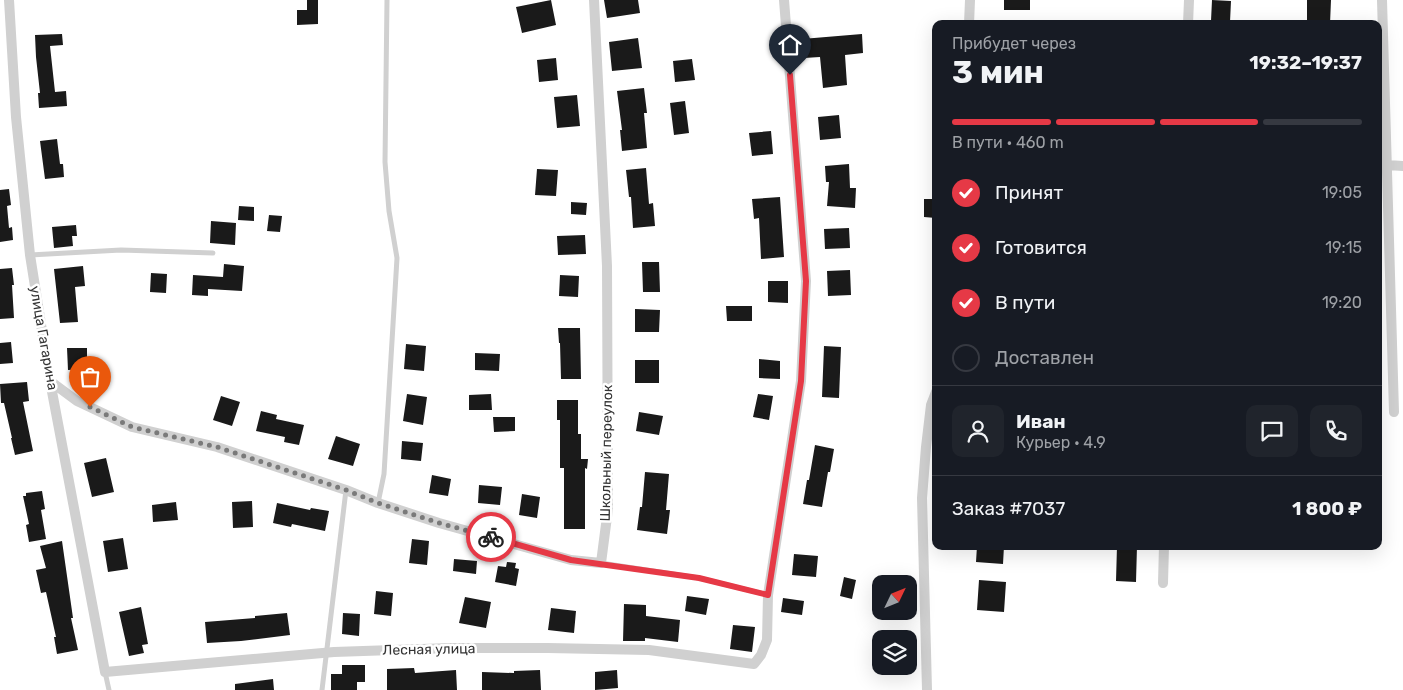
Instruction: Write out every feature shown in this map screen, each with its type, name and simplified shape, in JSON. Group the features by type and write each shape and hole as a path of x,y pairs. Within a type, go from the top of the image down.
{"street":[{"name":"улица Гагарина","path":"9,0 16,116 30,255 50,381 105,672"},
{"name":"Школьный переулок","path":"594,0 607,266 608,509 601,563"},
{"path":"768,595 801,381 806,281 784,0"},
{"path":"969,20 970,0"},
{"path":"1188,20 1189,0"},
{"path":"1382,0 1394,412"},
{"path":"1387,165 1403,166"},
{"path":"1392,333 1403,333"},
{"path":"50,381 76,401 132,427 217,447 439,523 571,560 601,563"},
{"path":"927,690 922,498 932,402"},
{"path":"1163,582 1164,550"},
{"name":"Лесная улица","path":"105,672 327,652 451,648 649,650 754,664 761,655 767,640 768,595"}],"lane":[{"path":"378,503 384,474 397,258 389,211 385,162 387,0"},
{"path":"30,255 121,250 213,253"},
{"path":"322,690 346,490"},
{"path":"601,563 699,578 768,595"},
{"path":"105,672 108,690"}],"building":[{"path":"307,0 318,0 318,24 297,25 297,10 307,10"},
{"path":"551,0 556,25 522,33 516,7"},
{"path":"604,0 638,0 640,13 607,18"},
{"path":"1004,0 1030,0 1030,10 1004,10"},
{"path":"1212,0 1231,1 1230,20 1211,20"},
{"path":"1307,0 1331,0 1330,20 1307,20"},
{"path":"62,34 63,45 50,46 55,92 66,91 67,106 39,108 38,93 40,93 35,35"},
{"path":"862,34 863,53 845,55 847,85 823,88 820,57 804,58 802,39"},
{"path":"638,38 642,68 612,71 609,42"},
{"path":"556,58 558,80 539,82 537,60"},
{"path":"692,59 695,80 675,82 673,61"},
{"path":"644,88 647,113 644,113 647,148 622,151 620,130 622,130 617,91"},
{"path":"577,95 580,126 557,128 554,97"},
{"path":"685,101 689,133 674,135 670,103"},
{"path":"839,115 841,138 820,140 818,117"},
{"path":"771,131 773,154 752,156 749,133"},
{"path":"57,139 60,164 63,164 64,177 45,179 40,141"},
{"path":"849,164 850,188 856,188 855,208 827,206 829,182 826,182 825,166"},
{"path":"646,168 649,204 653,203 655,226 633,228 631,197 629,197 626,170"},
{"path":"537,169 558,170 556,196 535,195"},
{"path":"9,189 11,205 7,206 9,228 12,227 13,240 0,242 0,190"},
{"path":"780,197 784,257 761,259 759,218 754,219 752,199"},
{"path":"924,199 932,199 932,218 924,217"},
{"path":"571,202 587,203 586,215 571,214"},
{"path":"239,206 254,207 254,221 238,220"},
{"path":"269,215 282,216 280,232 267,231"},
{"path":"211,221 236,223 235,245 210,243"},
{"path":"76,225 77,236 72,236 73,246 54,248 52,227"},
{"path":"849,228 850,248 825,249 824,229"},
{"path":"585,235 586,254 558,255 557,236"},
{"path":"642,262 659,262 660,292 643,292"},
{"path":"224,264 244,266 242,291 208,289 208,296 192,295 193,275 223,277"},
{"path":"83,266 85,286 75,287 78,322 60,323 54,269"},
{"path":"12,268 14,318 0,319 0,269"},
{"path":"850,270 851,295 828,296 827,271"},
{"path":"151,273 167,274 166,293 150,292"},
{"path":"560,275 579,276 578,297 559,296"},
{"path":"768,281 788,281 788,303 768,302"},
{"path":"726,306 752,306 752,321 727,321"},
{"path":"635,309 660,310 659,332 635,332"},
{"path":"558,328 580,328 581,379 561,379"},
{"path":"11,342 13,363 0,364 0,343"},
{"path":"406,344 426,346 424,371 404,369"},
{"path":"824,346 841,347 839,398 822,397"},
{"path":"67,348 87,348 87,369 68,370"},
{"path":"475,353 500,354 499,371 475,370"},
{"path":"759,359 780,361 780,379 759,378"},
{"path":"635,360 659,360 659,383 635,383"},
{"path":"27,382 29,401 23,402 33,451 15,455 4,403 1,403 0,384"},
{"path":"407,394 427,397 423,425 403,421"},
{"path":"491,394 492,410 469,410 469,395"},
{"path":"758,394 773,396 769,420 753,417"},
{"path":"221,396 240,402 232,426 213,420"},
{"path":"557,400 578,400 578,434 581,434 581,459 588,459 587,469 585,468 585,529 564,529 564,468 560,468 560,420 557,420"},
{"path":"261,411 277,415 276,419 304,425 299,445 284,442 285,437 256,431"},
{"path":"639,412 663,416 659,435 636,431"},
{"path":"493,417 515,417 515,431 494,432"},
{"path":"336,436 360,444 353,466 328,459"},
{"path":"402,441 423,443 421,461 401,459"},
{"path":"815,445 834,449 822,507 803,504"},
{"path":"106,458 114,492 92,497 84,463"},
{"path":"645,472 669,474 666,510 670,510 667,534 637,530 640,507 642,507"},
{"path":"432,475 451,479 448,496 429,493"},
{"path":"479,485 502,487 500,505 478,503"},
{"path":"42,491 45,509 41,510 46,539 29,542 26,525 29,524 23,496 26,496 26,493"},
{"path":"522,494 540,497 537,518 519,515"},
{"path":"252,501 253,527 233,528 232,502"},
{"path":"176,502 178,520 153,522 152,505"},
{"path":"277,503 310,510 311,508 329,511 325,531 292,524 291,527 273,523"},
{"path":"123,538 128,569 108,572 103,541"},
{"path":"412,539 429,541 427,565 409,563"},
{"path":"62,541 73,618 71,618 78,650 57,654 54,637 56,637 46,592 41,593 36,570 46,568 40,546"},
{"path":"977,550 1004,550 1003,564 976,562"},
{"path":"1117,550 1137,550 1136,582 1116,581"},
{"path":"794,554 818,556 816,577 792,575"},
{"path":"454,559 477,561 476,574 453,571"},
{"path":"507,562 516,563 515,568 519,569 516,586 495,582 498,566 506,567"},
{"path":"844,577 856,580 852,599 840,596"},
{"path":"979,580 1006,582 1004,612 977,610"},
{"path":"376,591 393,593 391,616 374,614"},
{"path":"687,596 709,599 706,615 685,611"},
{"path":"465,597 491,602 486,628 459,623"},
{"path":"783,598 804,601 802,615 781,612"},
{"path":"624,604 646,605 646,616 680,620 678,642 645,638 645,641 623,641"},
{"path":"141,607 148,644 142,645 144,653 129,656 119,612"},
{"path":"551,608 576,611 574,633 548,630"},
{"path":"287,613 290,635 207,643 205,622"},
{"path":"343,613 360,614 359,636 342,634"},
{"path":"733,625 755,627 752,652 730,649"},
{"path":"342,665 365,665 365,682 357,682 357,690 331,690 331,674 342,674"},
{"path":"414,668 415,673 456,670 457,690 387,690 387,669"},
{"path":"540,670 541,690 482,690 482,672 514,673 514,671"},
{"path":"617,670 618,688 595,690 595,672"},
{"path":"273,679 274,690 235,690 235,684"}],"way so far":[{"path":"90,407 132,427 217,447 346,490 378,503 439,523 491,537"}],"route":[{"path":"491,537 571,560 699,578 768,595 801,381 806,281 790,75"}]}
